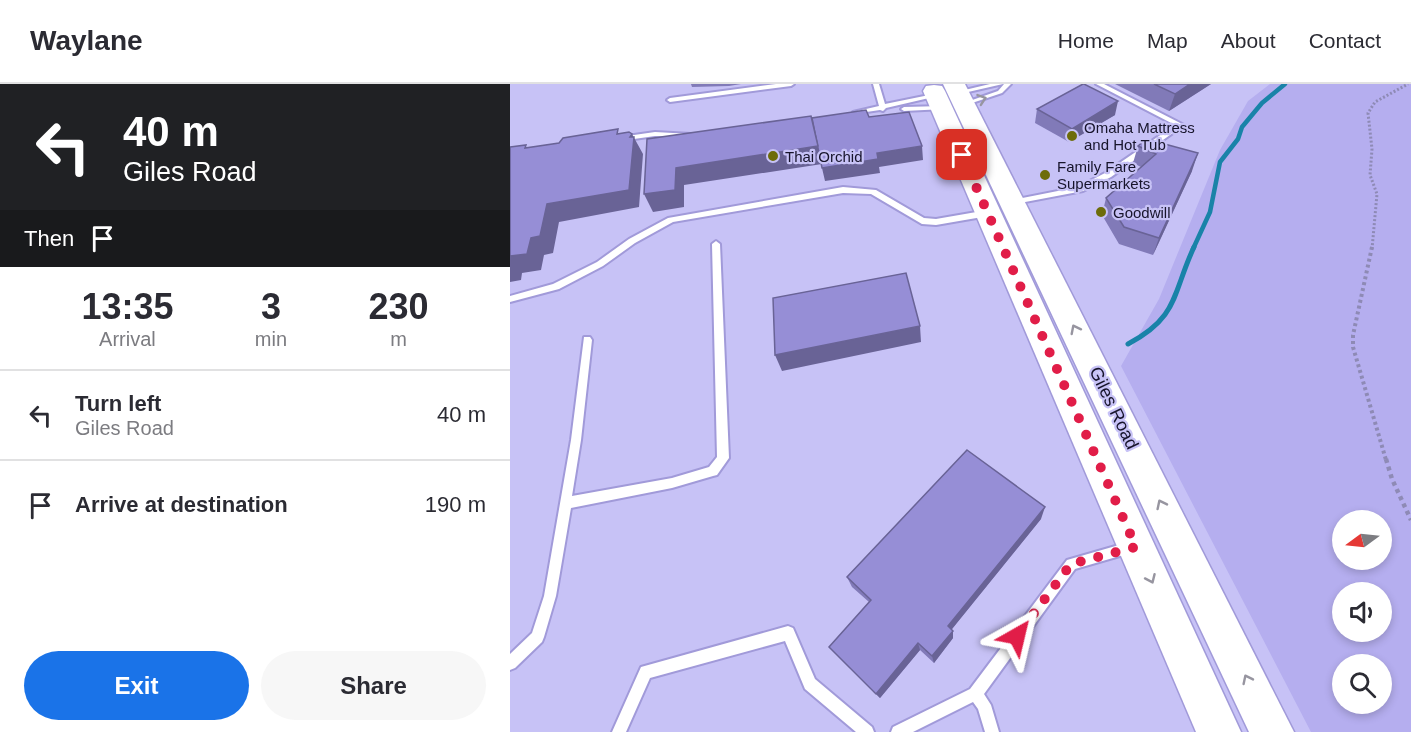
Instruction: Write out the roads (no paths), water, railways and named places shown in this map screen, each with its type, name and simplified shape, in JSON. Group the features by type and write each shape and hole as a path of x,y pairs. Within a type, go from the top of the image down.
{"main road":[{"name":"Giles Road","path":"948,95 1003,209 1272,732"},
{"name":"Giles Road","path":"1003,209 1136,547 1219,732"}],"lane":[{"path":"669,100 791,84"},
{"path":"876,84 883,109"},
{"path":"846,115 1000,84"},
{"path":"883,109 948,95 1000,92 1008,84"},
{"path":"510,299 556,287 600,264 632,241 671,220 843,190 873,192 922,221 936,222 1003,209 1080,189 1108,175 1180,125 1099,84"},
{"path":"606,141 655,134 701,137"},
{"path":"566,502 672,483 714,471 723,458 716,244"},
{"path":"510,663 537,637 550,596 576,440 587,340"},
{"path":"898,732 975,694 1071,564 1136,547"},
{"path":"619,732 646,672 788,633 810,684 867,732"},
{"path":"975,694 984,705 992,732"}],"waterway":[{"path":"1193,249 1210,212 1220,162 1238,139 1242,127 1262,103 1285,84"},
{"path":"1128,344 1145,334 1165,314 1172,303 1194,247"}],"place":[{"name":"Omaha Mattress and Hot Tub","path":"1072,136"},
{"name":"Thai Orchid","path":"773,156"},
{"name":"Family Fare Supermarkets","path":"1045,175"},
{"name":"Goodwill","path":"1101,212"}]}
